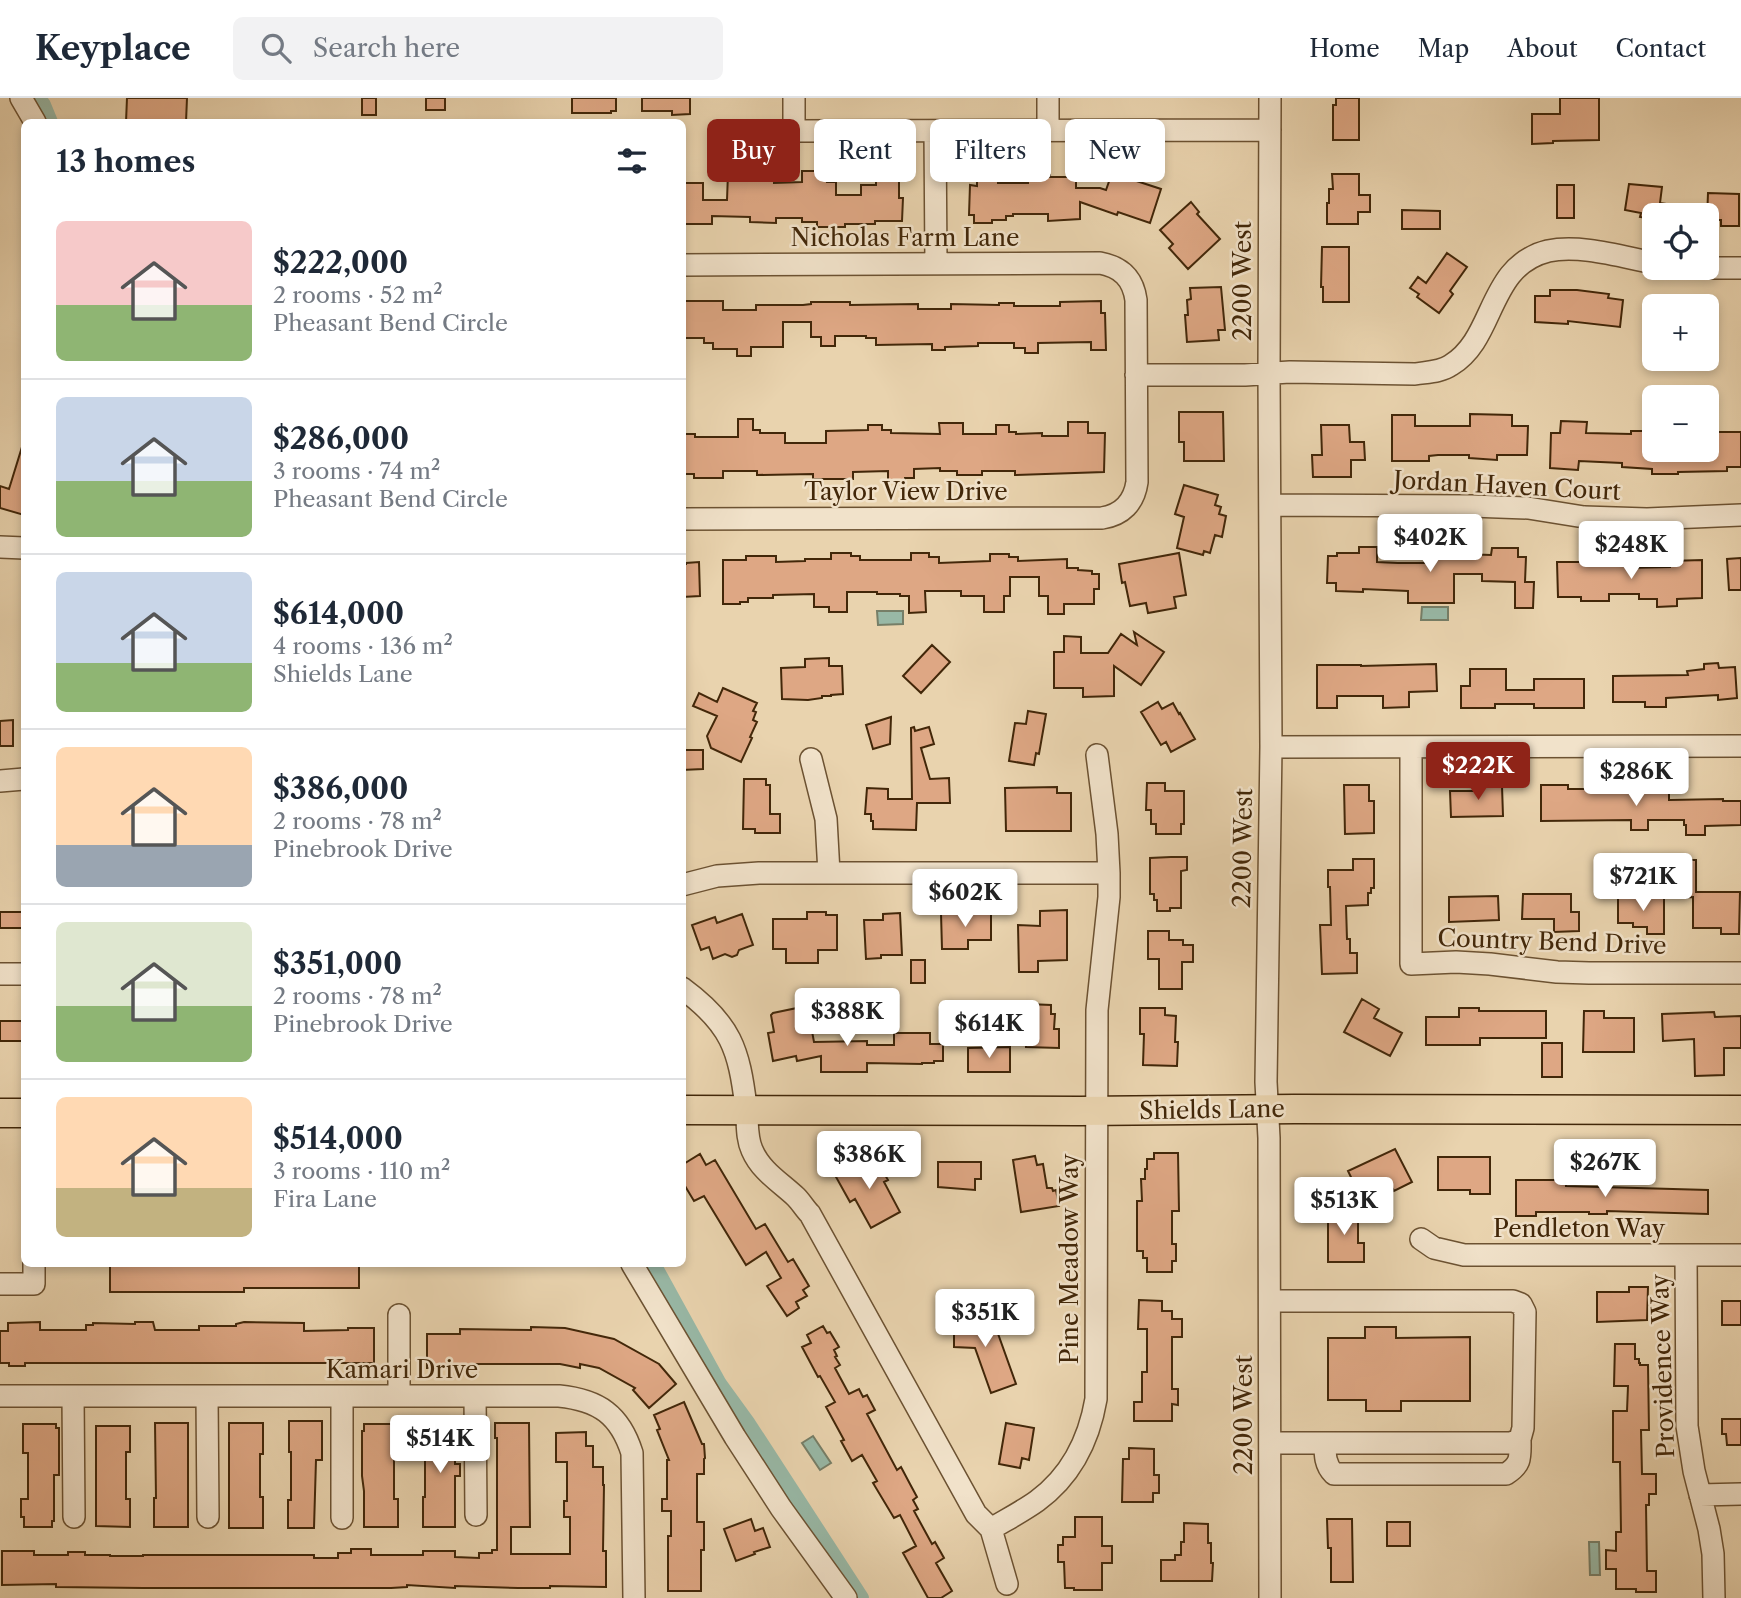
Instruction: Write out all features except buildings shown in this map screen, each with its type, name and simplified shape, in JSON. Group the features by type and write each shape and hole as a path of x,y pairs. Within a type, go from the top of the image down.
{"main road":[{"name":"Shields Lane","path":"686,1111 1741,1110"},
{"path":"0,1113 21,1113"}],"street":[{"path":"21,98 33,119"},
{"path":"794,98 794,131 930,131"},
{"path":"1048,98 1048,119"},
{"name":"2200 West","path":"1270,98 1271,747 1266,1082 1270,1301 1270,1598"},
{"path":"1051,131 1270,130"},
{"path":"935,182 936,264"},
{"path":"1136,375 1433,372 1449,367 1463,357 1473,344 1507,278 1519,265 1534,256 1551,251 1581,250 1642,261"},
{"name":"Nicholas Farm Lane","path":"686,265 1100,264 1118,268 1131,281 1136,300 1136,375"},
{"path":"1719,268 1741,268"},
{"name":"Taylor View Drive","path":"686,519 1102,518 1119,513 1132,500 1137,482 1136,375"},
{"name":"Jordan Haven Court","path":"1270,505 1528,508 1584,517 1647,519 1741,515"},
{"path":"0,547 21,548"},
{"path":"1271,747 1741,746"},
{"name":"Country Bend Drive","path":"1411,747 1411,964 1456,962 1589,973 1741,973"},
{"name":"Pine Meadow Way","path":"991,1529 1036,1501 1062,1478 1081,1449 1093,1417 1097,1382 1097,1010 1109,897 1107,834 1097,755"},
{"path":"811,759 827,819 829,873"},
{"path":"0,781 21,779"},
{"path":"686,884 738,874 1109,873"},
{"path":"0,974 21,974"},
{"path":"686,991 717,1018 731,1038 739,1062 750,1147 757,1160 810,1214 976,1514 991,1529 1007,1584"},
{"name":"Pendleton Way","path":"1421,1239 1434,1248 1464,1255 1741,1255"},
{"name":"Providence Way","path":"1686,1255 1687,1426 1713,1554 1714,1598"},
{"path":"0,1284 34,1284 34,1267"},
{"path":"634,1267 742,1447 846,1598"},
{"path":"1270,1301 1513,1301 1521,1304 1525,1312 1523,1428 1520,1462 1513,1470 1506,1474 1334,1474 1325,1460 1325,1443"},
{"path":"399,1315 399,1396"},
{"name":"Kamari Drive","path":"0,1396 573,1397 609,1413 628,1438 634,1468 634,1598"},
{"path":"73,1396 74,1517"},
{"path":"207,1396 208,1517"},
{"path":"342,1396 342,1518"},
{"path":"475,1396 476,1515"},
{"path":"1270,1443 1511,1443 1520,1439"},
{"path":"1700,1495 1741,1494"}],"shaded area":[{"path":"1422,607 1448,607 1448,620 1421,620"},
{"path":"877,611 903,611 903,624 878,625"},
{"path":"813,1436 831,1463 820,1470 802,1443"},
{"path":"1589,1542 1599,1542 1600,1575 1590,1575"}],"waterway":[{"path":"38,98 49,119"},
{"path":"655,1267 719,1384 861,1598"}]}
